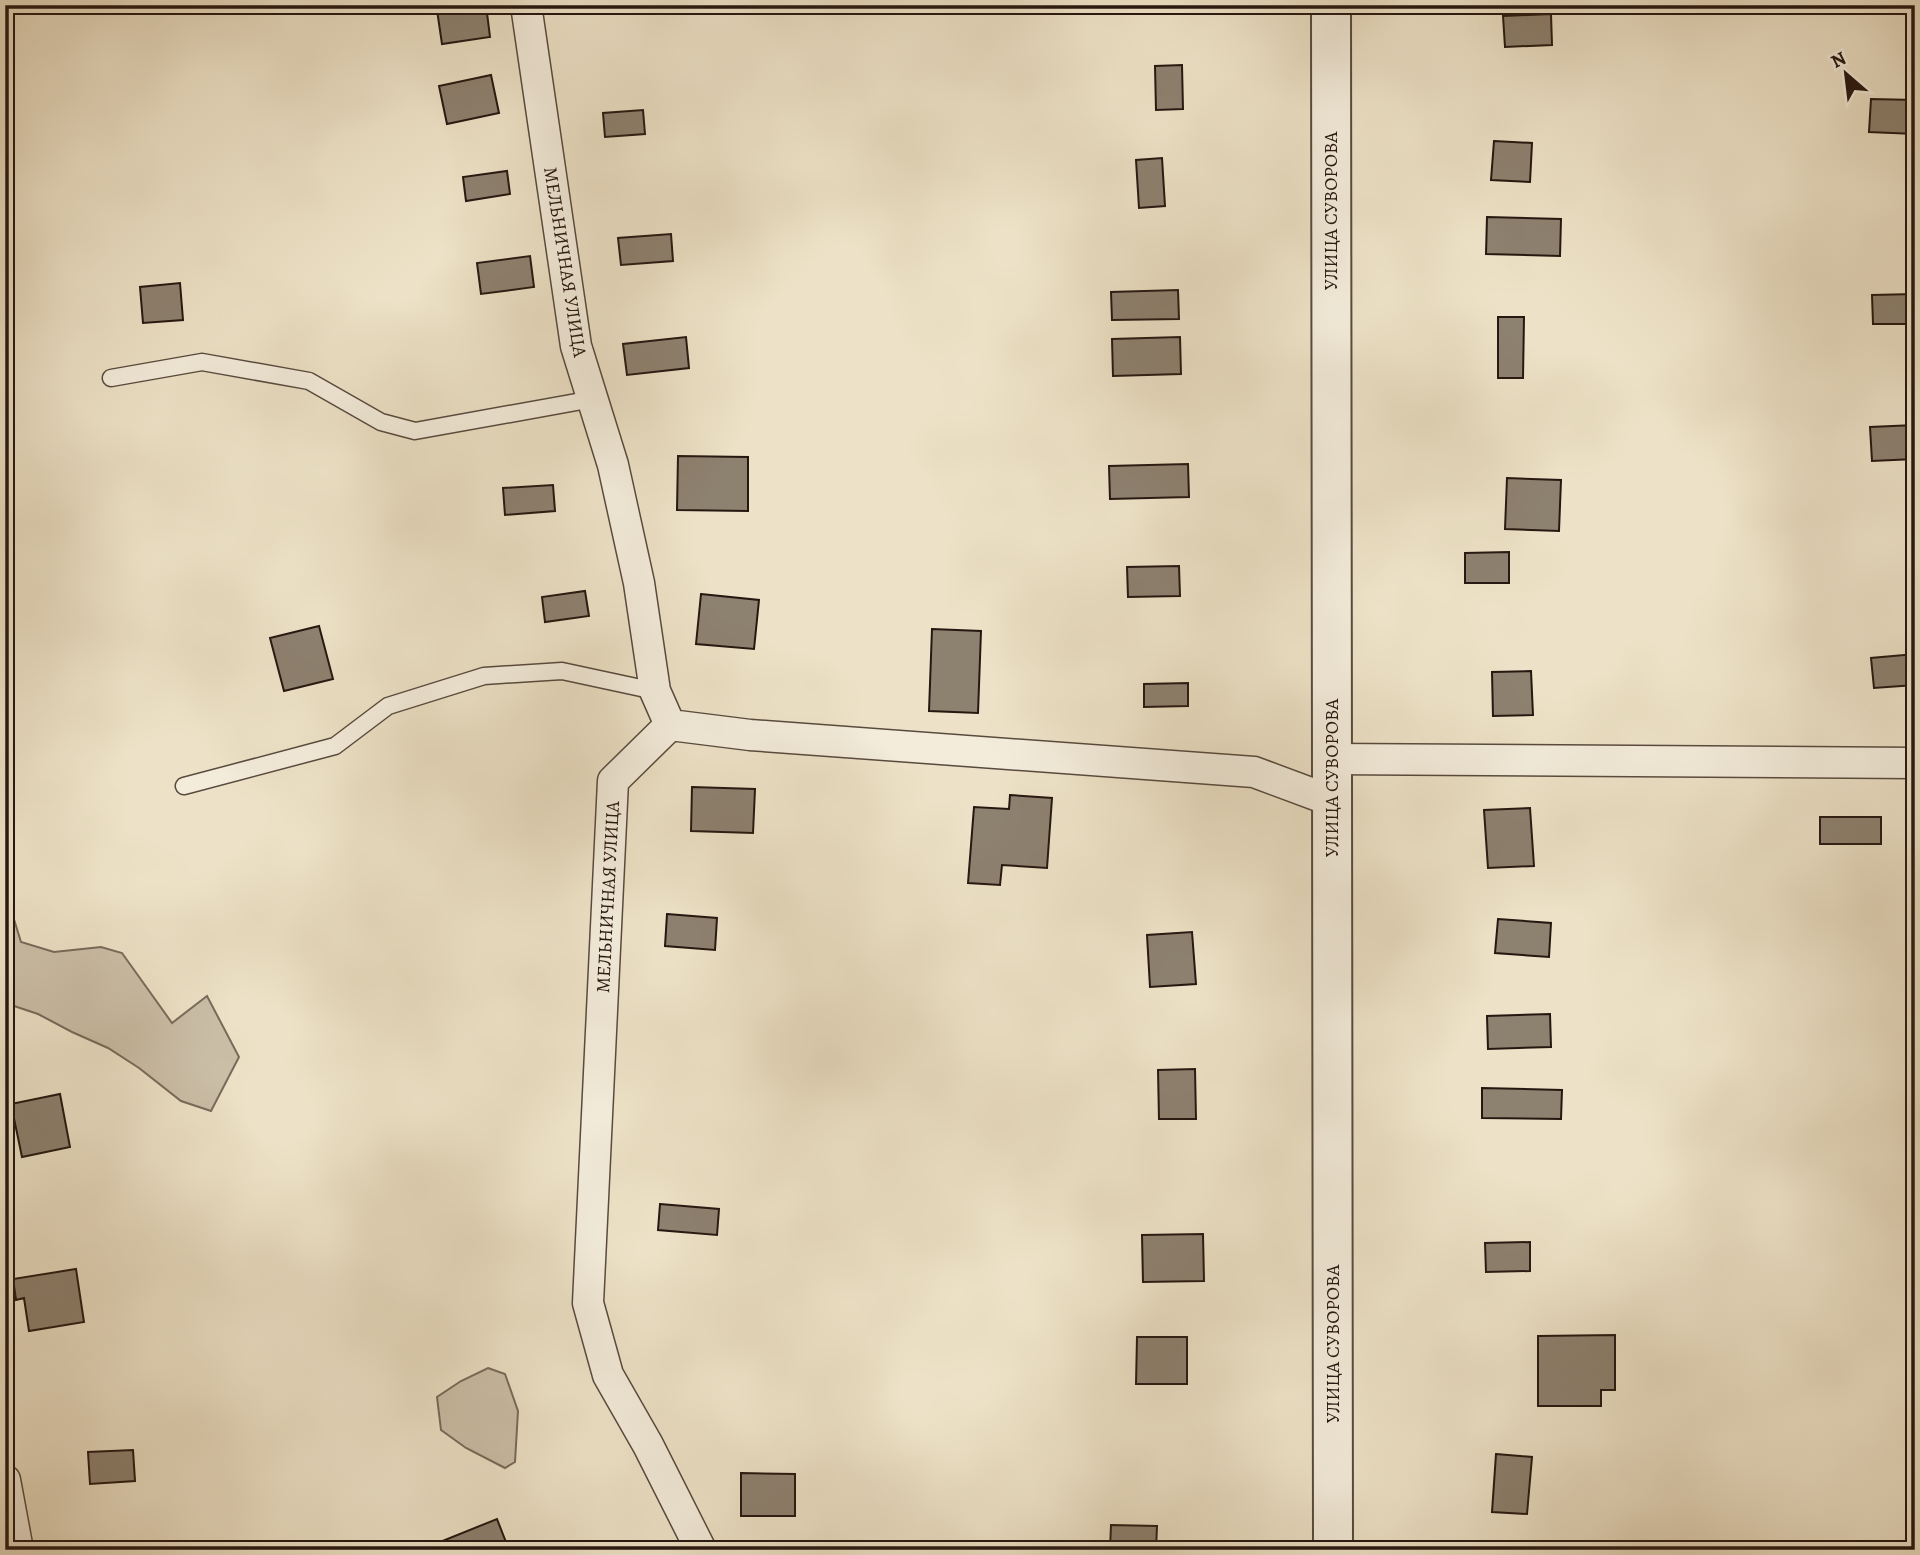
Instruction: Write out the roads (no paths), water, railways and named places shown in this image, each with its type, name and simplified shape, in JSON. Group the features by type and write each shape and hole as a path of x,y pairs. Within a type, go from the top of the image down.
{"street":[{"name":"МЕЛЬНИЧНАЯ УЛИЦА","path":"526,5 576,346 613,465 639,583 655,691 670,725 613,780 587,1303 608,1375 648,1445 701,1550"},
{"name":"УЛИЦА СУВОРОВА","path":"1331,5 1333,1550"},
{"path":"670,725 750,735 1254,772 1332,801"},
{"path":"1331,759 1915,763"},
{"path":"5,1480 18,1550"}],"lane":[{"path":"111,378 202,362 309,381 382,422 415,430 593,398"},
{"path":"184,786 335,746 388,706 484,676 562,671 655,691"}]}
